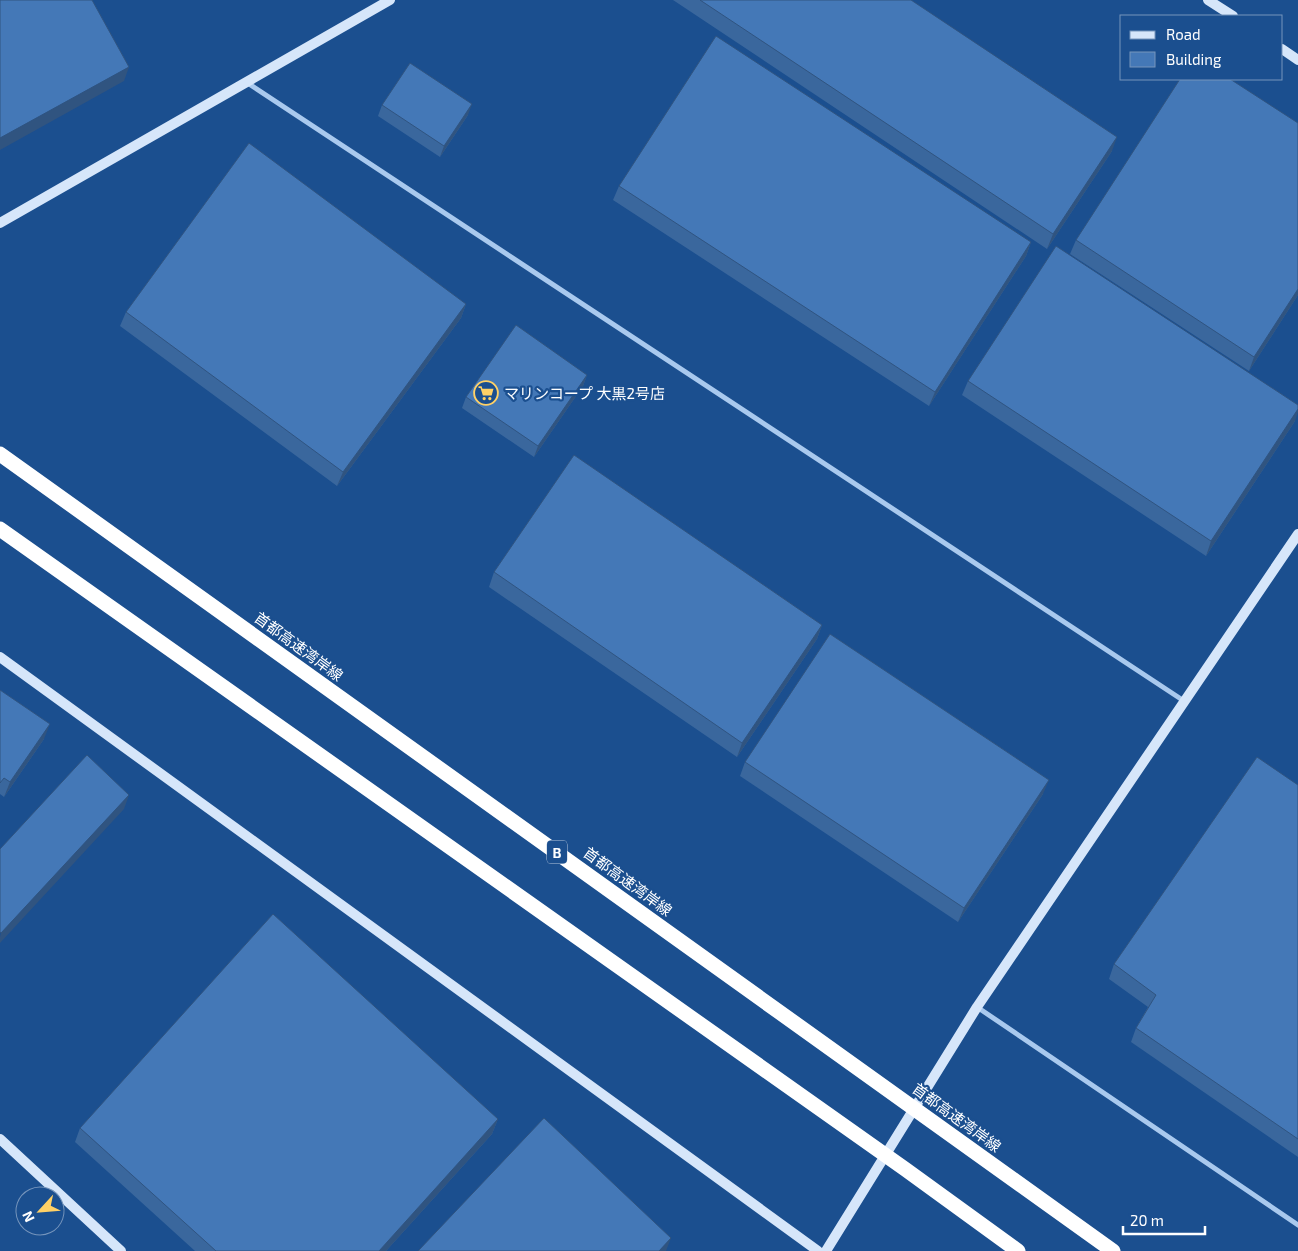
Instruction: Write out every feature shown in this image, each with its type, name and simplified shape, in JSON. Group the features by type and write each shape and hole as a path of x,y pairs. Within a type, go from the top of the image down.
{"highway":[{"name":"首都高速湾岸線","path":"0,454 1113,1251"},
{"path":"0,529 905,1169 1018,1251"}],"street":[{"path":"0,223 390,0"},
{"path":"1208,0 1231,15"},
{"path":"1283,50 1298,60"},
{"path":"246,82 1185,701"},
{"path":"826,1251 977,1007 1298,534"},
{"path":"0,657 818,1251"},
{"path":"977,1007 1298,1225"},
{"path":"0,1139 121,1251"}],"building":[{"path":"0,0 92,0 129,67 0,138"},
{"path":"700,0 911,0 1117,137 1053,234"},
{"path":"716,36 1031,242 935,392 619,186"},
{"path":"410,63 472,104 444,146 382,105"},
{"path":"1179,80 1232,80 1298,123 1298,289 1254,357 1076,240"},
{"path":"249,143 466,304 343,472 126,312"},
{"path":"1056,246 1298,405 1298,409 1211,541 968,381"},
{"path":"516,325 587,375 538,446 466,397"},
{"path":"574,455 822,625 742,743 494,572"},
{"path":"830,634 1049,780 964,908 745,762"},
{"path":"0,690 50,724 10,782 4,778 0,783"},
{"path":"87,755 129,795 1,933 0,849"},
{"path":"1257,757 1298,785 1298,1139 1136,1028 1156,995 1114,964"},
{"path":"273,914 498,1119 379,1251 216,1251 80,1128"},
{"path":"544,1118 671,1238 659,1251 418,1251"}],"place":[{"name":"マリンコープ 大黒2号店","path":"486,393"}]}
